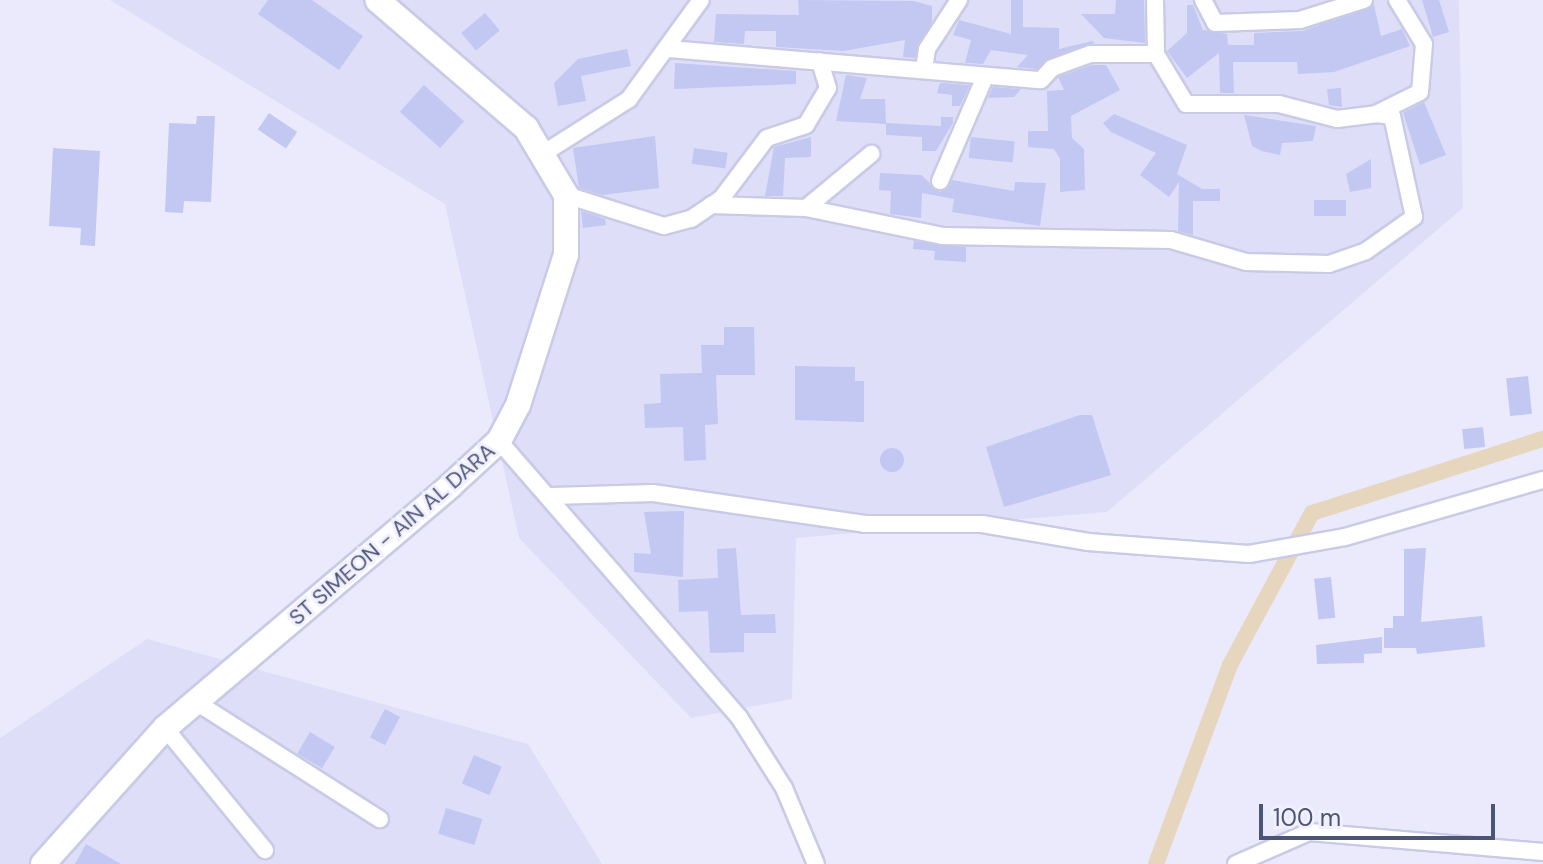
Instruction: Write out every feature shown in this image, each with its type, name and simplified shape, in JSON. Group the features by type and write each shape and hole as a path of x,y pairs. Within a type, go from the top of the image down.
{"main road":[{"name":"ST SIMEON - AIN AL DARA","path":"43,864 165,728 499,441 539,349 566,255 566,195 544,153 526,128 377,0"}],"street":[{"path":"544,153 629,99 669,49 701,0"},
{"path":"924,70 927,49 959,0"},
{"path":"566,195 664,226 711,205 806,208 942,236 1171,240 1246,262 1329,264 1366,251 1414,217 1392,116 1376,114 1337,119 1279,104 1186,104 1156,54 1155,0"},
{"path":"1203,0 1215,23 1300,20 1364,0"},
{"path":"1376,114 1420,92 1424,44 1397,0"},
{"path":"669,49 1041,80 1090,54 1156,54"},
{"path":"711,205 767,138 806,125 828,88 820,61"},
{"path":"940,181 985,77"},
{"path":"806,208 871,154"},
{"path":"499,441 552,496 739,717 784,788 816,864"},
{"path":"552,496 653,493 865,524 982,524 1199,553 1278,550 1543,480"},
{"path":"196,702 380,819"},
{"path":"165,728 265,850"},
{"path":"1236,864 1309,832 1543,852"}],"shaded area":[{"path":"110,0 1459,0 1463,208 1107,512 796,538 792,699 691,718 519,538 445,204"},
{"path":"147,639 528,744 602,864 0,864 0,738"}],"building":[{"path":"268,0 312,0 363,36 339,70 258,14"},
{"path":"798,0 913,1 932,6 932,21 915,58 903,57 905,40 844,51 776,47 776,31 745,31 744,44 714,42 716,14 799,15"},
{"path":"1011,0 1023,0 1023,27 1059,28 1059,49 1094,43 1037,69 1017,67 1028,55 991,50 983,64 965,63 971,40 953,35 959,20 1011,34"},
{"path":"1116,0 1144,0 1145,43 1104,38 1081,14 1115,14"},
{"path":"1422,0 1439,0 1449,32 1433,37"},
{"path":"1187,5 1193,5 1203,30 1227,34 1228,45 1254,45 1254,33 1303,31 1374,5 1381,36 1402,29 1410,46 1334,72 1298,74 1297,62 1233,62 1234,93 1220,93 1219,53 1187,78 1167,51 1187,33"},
{"path":"485,13 500,31 476,51 461,33"},
{"path":"627,49 631,66 581,76 586,101 558,106 554,83 578,59"},
{"path":"675,63 796,71 796,84 674,89"},
{"path":"1092,65 1106,65 1120,90 1071,116 1072,138 1084,149 1085,190 1060,192 1060,159 1054,149 1028,147 1028,131 1048,131 1047,91 1064,90 1058,77"},
{"path":"846,75 867,78 860,99 885,99 886,124 836,121"},
{"path":"940,83 970,85 960,106 952,106 952,95 937,93"},
{"path":"424,85 464,121 440,148 400,112"},
{"path":"993,87 1021,89 1014,97 988,98"},
{"path":"1341,88 1342,107 1329,105 1327,89"},
{"path":"1424,102 1446,155 1420,165 1403,113"},
{"path":"269,113 297,132 286,149 258,130"},
{"path":"1114,114 1187,145 1177,174 1202,189 1220,189 1220,201 1193,201 1193,235 1178,231 1179,182 1169,197 1140,175 1156,153 1111,132 1103,123"},
{"path":"1244,115 1316,126 1313,141 1282,143 1280,155 1262,151 1252,146"},
{"path":"197,116 215,116 211,202 184,201 183,213 165,212 169,123 196,124"},
{"path":"941,117 953,117 953,123 936,151 922,151 922,137 886,135 886,123 941,126"},
{"path":"655,136 659,188 602,195 579,188 573,148"},
{"path":"811,137 811,157 785,158 783,196 765,196 774,147"},
{"path":"971,137 1015,142 1013,162 969,158"},
{"path":"53,148 100,151 95,246 80,245 81,228 49,226"},
{"path":"694,148 728,153 725,169 692,164"},
{"path":"1371,159 1371,188 1350,192 1346,174"},
{"path":"880,173 921,175 940,192 952,180 1014,191 1015,182 1046,183 1040,226 952,212 954,199 922,193 921,218 890,214 891,191 879,190"},
{"path":"1314,200 1346,200 1346,216 1314,216"},
{"path":"581,211 605,219 606,225 583,228"},
{"path":"914,241 966,247 966,262 934,260 935,251 913,249"},
{"path":"724,327 754,327 755,375 716,375 718,424 705,425 706,460 684,461 683,427 645,428 644,404 661,403 660,374 702,373 701,345 724,345"},
{"path":"795,366 855,367 855,381 864,381 864,422 795,420"},
{"path":"1528,376 1532,414 1510,416 1506,378"},
{"path":"1080,415 1092,415 1111,475 1004,507 986,447"},
{"path":"1483,427 1485,447 1464,449 1462,429"},
{"path":"892,448 903,455 904,460 897,471 892,472 881,465 880,460 887,449"},
{"path":"684,511 683,577 634,572 634,553 651,554 644,512"},
{"path":"736,548 741,615 775,614 776,633 744,633 744,652 710,653 708,611 679,612 678,580 718,578 717,549"},
{"path":"1426,548 1421,622 1482,616 1485,647 1417,654 1416,648 1384,648 1384,628 1393,628 1393,616 1404,616 1404,549"},
{"path":"1331,577 1335,618 1318,620 1314,579"},
{"path":"1382,637 1382,653 1364,654 1364,663 1317,664 1316,645"},
{"path":"385,709 400,717 385,745 370,737"},
{"path":"310,732 335,747 322,768 297,753"},
{"path":"474,755 502,767 490,795 462,784"},
{"path":"446,808 482,819 474,845 438,834"},
{"path":"86,844 121,864 75,864"}],"waterway":[{"path":"1156,864 1230,665 1312,513 1543,439"}]}
